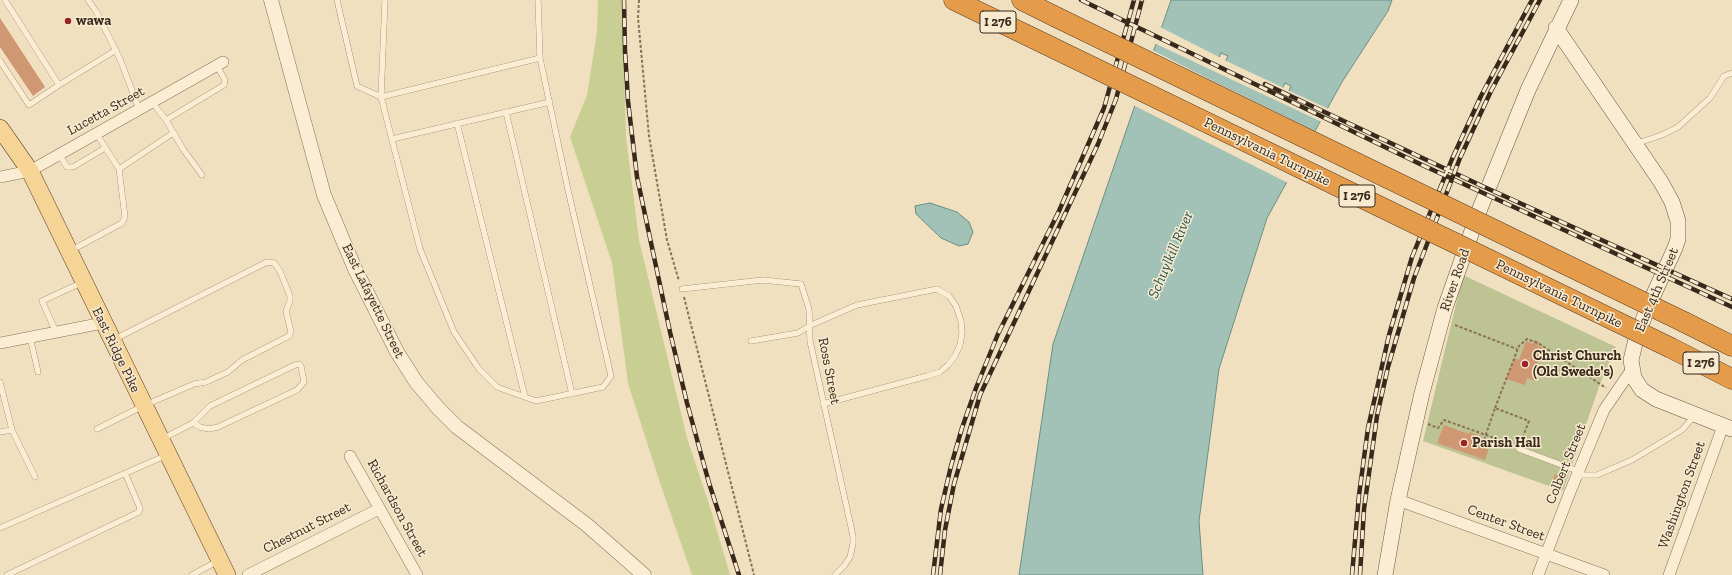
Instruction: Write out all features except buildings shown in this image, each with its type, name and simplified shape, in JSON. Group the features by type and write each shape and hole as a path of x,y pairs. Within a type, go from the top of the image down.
{"highway":[{"name":"Pennsylvania Turnpike","path":"954,0 1732,379"},
{"name":"Pennsylvania Turnpike","path":"1022,0 1732,346"}],"main road":[{"name":"River Road","path":"1385,575 1398,500 1422,393 1441,320 1482,204 1528,90 1556,28 1571,0"},
{"name":"East 4th Street","path":"1556,28 1661,182 1672,202 1678,221 1679,230 1675,248 1648,307 1636,339 1631,360 1632,369"},
{"name":"East Ridge Pike","path":"0,128 30,171 111,341 223,568"},
{"path":"1632,369 1634,378 1649,395 1728,427"}],"street":[{"name":"East Lafayette Street","path":"270,0 324,195 374,310 400,358 416,382 438,408 457,427 587,525 644,575"},
{"name":"Lucetta Street","path":"0,177 30,171 220,64"},
{"path":"0,343 103,323"},
{"name":"Colbert Street","path":"1538,575 1604,410 1632,369"},
{"name":"Washington Street","path":"1669,575 1728,427"},
{"name":"Richardson Street","path":"350,456 417,575"},
{"name":"Center Street","path":"1398,500 1604,575"},
{"name":"Chestnut Street","path":"248,575 379,509"}],"lane":[{"path":"5,0 59,85"},
{"path":"88,0 96,11 116,50 139,109"},
{"path":"338,0 357,86 381,97 540,58"},
{"path":"385,0 381,97 420,249 454,332 479,370 497,386 536,401 604,387 611,376 568,190 540,58 538,0"},
{"path":"0,62 29,105 116,50"},
{"path":"166,120 224,85 225,80 220,64"},
{"path":"1635,144 1662,135 1678,127 1710,98 1724,76 1732,73"},
{"path":"152,102 166,120 183,149 202,175"},
{"path":"392,139 550,102"},
{"path":"506,112 572,394"},
{"path":"457,124 526,398"},
{"path":"119,169 173,133"},
{"path":"68,252 122,223 125,217 119,169 96,134"},
{"path":"59,154 67,167 73,167 105,148"},
{"path":"97,430 143,406 194,384 206,382 228,372 242,360 289,336 291,332 286,311 290,296 280,271 274,263 267,262 111,341"},
{"name":"Ross Street","path":"682,289 763,280 801,284 809,308 810,341 853,536 850,557 835,575"},
{"path":"56,332 42,301 83,282"},
{"path":"751,341 798,333 857,305 937,290 949,296 956,306 962,321 960,345 955,356 940,372 824,404"},
{"path":"30,337 38,372"},
{"path":"0,528 125,473 164,448 210,406 295,365 299,364 301,366 304,382 297,390 218,427 209,429 200,427 193,423"},
{"path":"0,382 12,430 34,477"},
{"path":"1520,446 1518,449 1578,473 1597,475 1632,460 1682,430 1695,414"},
{"path":"0,432 12,430"},
{"path":"7,575 139,512 140,508 125,473"},
{"path":"192,575 223,568"}],"path":[{"path":"1441,320 1517,349"},
{"path":"1484,440 1517,349 1527,339 1538,344 1600,384 1616,392"},
{"path":"1426,424 1438,428 1444,420 1520,446 1528,421 1495,408"}],"green space":[{"path":"598,0 622,0 626,137 639,240 687,438 711,510 730,575 692,575 658,477 628,383 612,263 570,137 587,95 597,32"},
{"path":"1463,275 1616,347 1600,384 1563,491 1423,441"}],"water":[{"name":"Schuylkill River","path":"1171,0 1392,0 1388,11 1342,82 1267,218 1219,369 1199,521 1203,575 1019,575 1053,344","holes":["1221,53 1228,56 1221,71 1215,68","1285,83 1291,86 1285,100 1278,98"]},
{"path":"930,203 957,212 969,222 973,232 968,244 959,246 941,238 916,214 915,206"}],"pier":[{"path":"1160,27 1221,58 1217,67 1220,69 1224,60 1284,88 1281,97 1284,98 1287,90 1329,109 1322,122 1154,43"},
{"path":"1152,50 1317,132 1288,183 1133,105"}],"railway":[{"path":"624,0 628,101 637,177 670,332 687,403 709,483 739,575"},
{"path":"1081,0 1420,164 1732,307"},
{"path":"933,575 941,509 962,428 976,388 998,334 1059,211 1104,108 1134,0"},
{"path":"940,575 945,530 954,484 980,395 1098,144 1116,99 1142,0"},
{"path":"1352,575 1359,495 1368,428 1389,335 1412,257 1452,159 1481,96 1532,0"},
{"path":"1360,575 1364,509 1377,416 1388,367 1414,278 1460,158 1491,91 1540,0"},
{"path":"1265,84 1482,186 1732,299"}],"place":[{"name":"wawa","path":"68,21"},
{"name":"Christ Church (Old Swede's)","path":"1525,364"},
{"name":"Parish Hall","path":"1464,443"}]}
